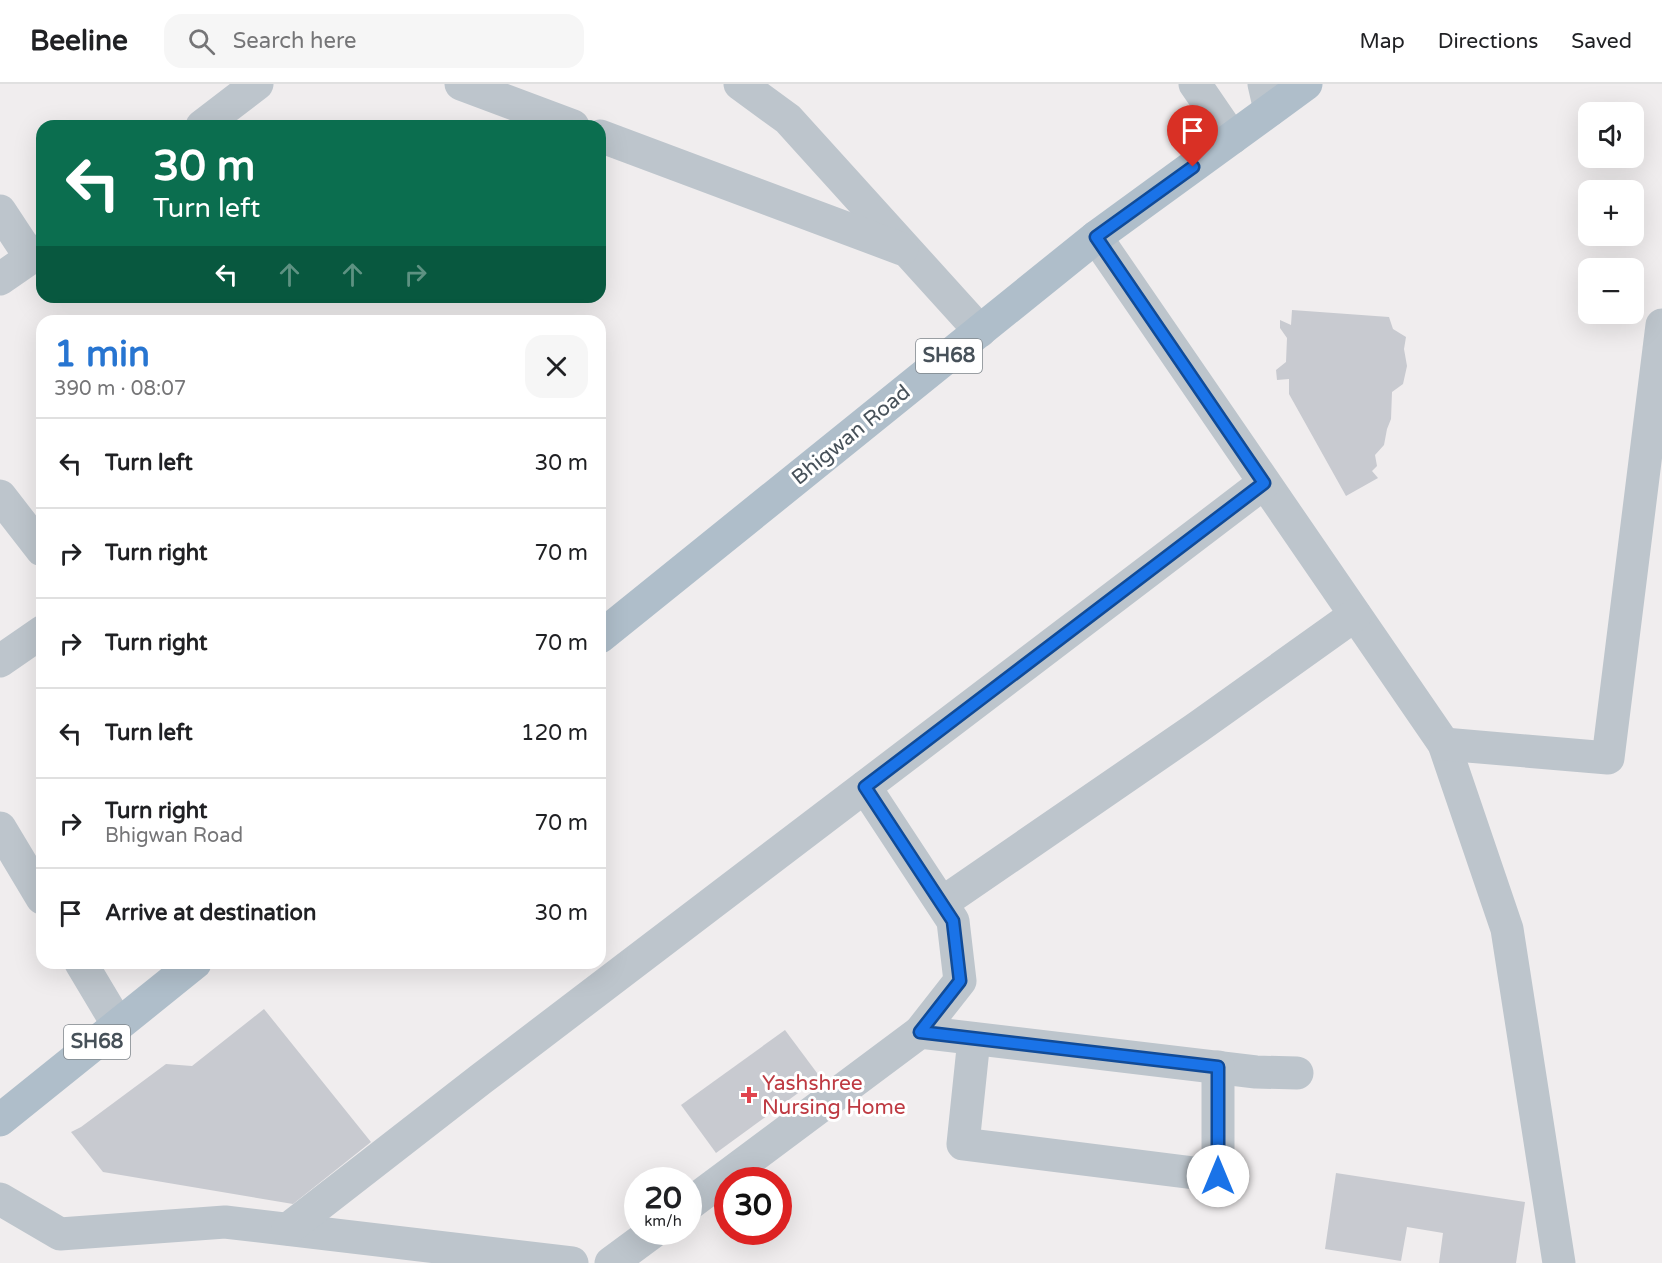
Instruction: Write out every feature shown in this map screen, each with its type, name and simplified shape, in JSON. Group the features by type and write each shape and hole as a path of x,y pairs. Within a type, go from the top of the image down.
{"main road":[{"name":"Bhigwan Road","path":"606,632 1096,237 1232,138 1267,97 1306,84"},
{"name":"SH68","path":"0,1120 188,969"}],"street":[{"path":"209,120 254,84"},
{"path":"461,84 557,120"},
{"path":"740,84 788,119 980,331"},
{"path":"1195,84 1232,138"},
{"path":"606,138 907,250"},
{"path":"0,211 36,253"},
{"path":"1096,237 1444,744 1507,929 1559,1263"},
{"path":"0,279 36,255"},
{"path":"1444,744 1608,758 1648,547 1662,325"},
{"path":"288,1229 481,1079 1264,483"},
{"path":"0,496 36,542"},
{"path":"942,903 1198,727 1355,615"},
{"path":"0,661 36,636"},
{"path":"702,1195 920,1032 960,981 953,921 865,787"},
{"path":"0,828 36,888"},
{"path":"85,969 118,1025"},
{"path":"920,1032 1256,1072 1297,1073"},
{"path":"975,1039 963,1144 1218,1176 1218,1067"},
{"path":"0,1199 60,1234 225,1222 288,1229 342,1249 572,1263"},
{"path":"611,1263 635,1245"}],"building":[{"path":"1292,310 1389,317 1393,329 1406,337 1404,349 1407,366 1403,384 1392,392 1391,419 1384,445 1375,455 1377,466 1372,471 1378,478 1346,496 1289,394 1289,379 1277,380 1276,370 1286,362 1287,338 1280,328 1280,320 1291,325"},
{"path":"264,1009 371,1142 293,1204 103,1172 71,1132 166,1064 192,1066"},
{"path":"785,1030 820,1077 716,1153 681,1105"},
{"path":"1336,1173 1525,1202 1516,1263 1439,1263 1443,1233 1407,1227 1401,1261 1325,1249"}],"place":[{"name":"Yashshree Nursing Home","path":"749,1095"}],"route":[{"path":"1193,167 1096,237 1264,483 865,787 953,921 960,981 920,1032 1218,1067 1218,1176"}]}
